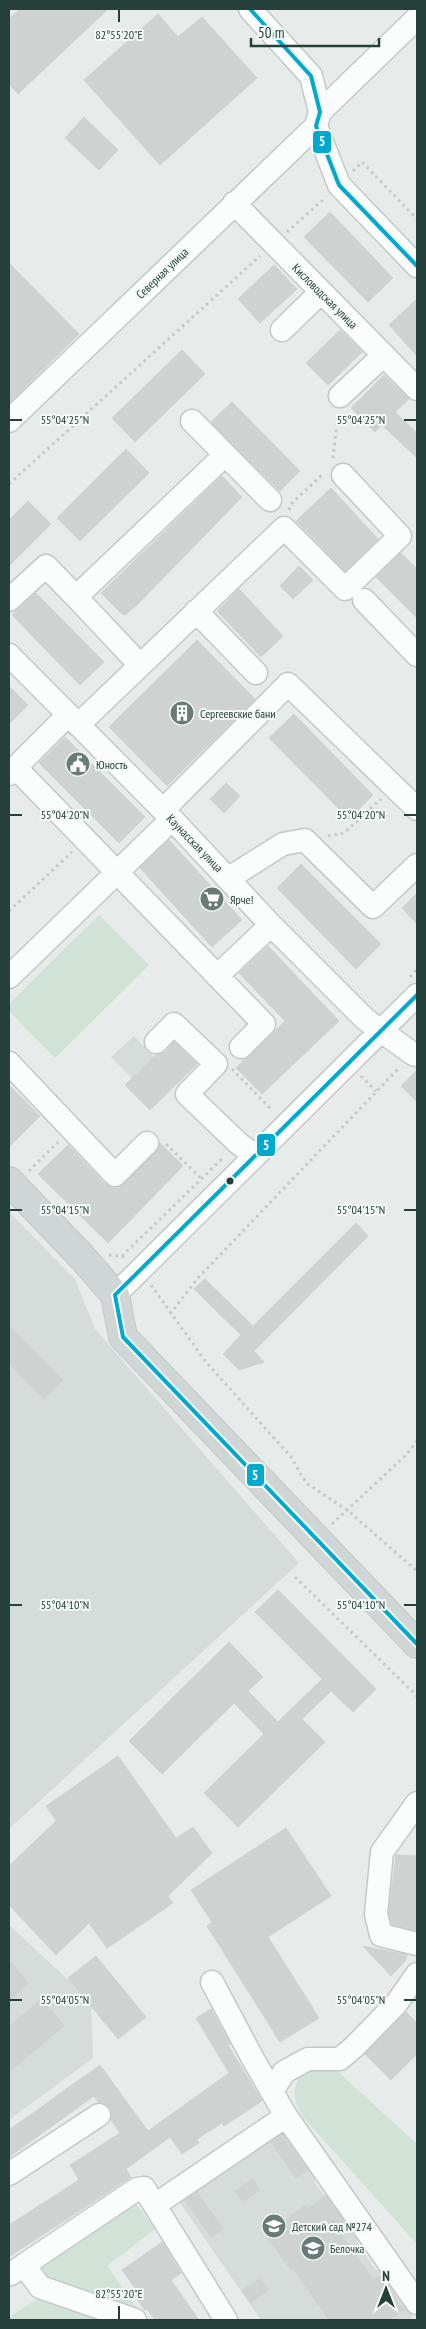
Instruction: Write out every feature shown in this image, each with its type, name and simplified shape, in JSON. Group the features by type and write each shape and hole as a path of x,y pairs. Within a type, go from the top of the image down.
{"main road":[{"path":"16,1179 115,1295 123,1336 316,1538 413,1631"}],"street":[{"path":"250,9 311,76 318,119 339,185 417,266"},
{"name":"Северная улица","path":"9,421 234,203 417,18"},
{"name":"Кисловодская улица","path":"234,203 417,389"},
{"path":"282,330 321,292"},
{"path":"340,396 384,355"},
{"path":"192,421 270,500"},
{"path":"76,597 226,455"},
{"path":"241,1047 264,1024 118,873 12,770 140,665 284,528 345,589 400,536 333,471"},
{"path":"9,600 46,566 140,665"},
{"path":"364,600 417,655"},
{"path":"196,611 256,672"},
{"name":"Каунасская улица","path":"9,655 168,814 271,925 365,1020 415,1054"},
{"path":"9,977 118,873 168,814 288,684 417,809"},
{"path":"229,878 283,844 305,840 373,907 417,865"},
{"path":"217,976 271,925"},
{"path":"115,1295 417,995"},
{"path":"156,1042 174,1024 216,1064 188,1094 238,1143 254,1155"},
{"path":"9,1062 115,1175 147,1143"},
{"path":"417,1803 382,1852 376,1914 381,1935 417,1944"},
{"path":"212,1982 286,2116 417,2303"},
{"path":"272,2092 284,2072 308,2059 340,2059 354,2048 415,1982"},
{"path":"9,2174 99,2115"},
{"path":"155,2205 286,2116"},
{"path":"135,2320 40,2287 16,2269 137,2188 144,2188 226,2320"}],"path":[{"path":"9,484 362,162 417,219"},
{"path":"284,528 291,504 333,471 340,396"},
{"path":"305,840 344,833 394,787"},
{"path":"9,911 84,840"},
{"path":"241,1047 232,1069 272,1110"},
{"path":"170,1314 198,1278 415,1054"},
{"path":"16,1179 72,1127"},
{"path":"147,1143 161,1139 202,1178"},
{"path":"106,1255 122,1256 141,1269 170,1314 206,1362 291,1457 306,1483 347,1510 417,1571"},
{"path":"316,1538 406,1455 417,1441"},
{"path":"296,1577 417,1696"}],"shaded area":[{"path":"134,1036 154,1057 132,1078 111,1057"},
{"path":"9,1212 75,1279 95,1329 299,1563 9,1829"},
{"path":"9,1925 91,2001 93,2058 9,2120"},
{"name":"Детский сад №274","path":"284,2127 317,2175 314,2182 324,2195 330,2194 360,2236 357,2241 375,2270 382,2270 412,2316 411,2320 261,2320 179,2201"}],"green space":[{"path":"99,915 149,965 55,1058 9,1011 9,1004"},
{"path":"335,2069 417,2144 417,2244 304,2118 297,2105 294,2093 295,2088 306,2070"},
{"path":"134,2201 155,2229 107,2266 137,2308 135,2311 50,2281 39,2271 48,2253"},
{"path":"43,2295 100,2311 100,2320 9,2320 9,2317"}],"building":[{"path":"20,9 108,9 18,94 9,84 9,19"},
{"path":"158,14 178,37 202,17 257,78 160,165 84,80"},
{"path":"84,117 118,150 99,170 65,138"},
{"path":"330,212 393,278 368,302 304,237"},
{"path":"9,263 79,334 9,403"},
{"path":"274,265 297,289 260,323 238,299"},
{"path":"417,299 417,356 389,325"},
{"path":"340,330 362,352 328,385 306,363"},
{"path":"182,350 205,374 135,442 112,418"},
{"path":"384,375 409,399 395,412 417,433 417,458 382,425 375,432 351,408"},
{"path":"232,402 300,471 280,491 211,422"},
{"path":"126,449 149,473 80,541 57,518"},
{"path":"222,476 242,497 137,605 125,615 122,614 101,593"},
{"path":"331,488 378,539 345,571 296,521"},
{"path":"28,501 51,524 9,566 9,520"},
{"path":"401,553 417,569 417,618 376,577"},
{"path":"299,566 313,580 293,599 280,586"},
{"path":"239,589 283,636 261,657 217,611"},
{"path":"36,593 104,662 80,685 12,615"},
{"name":"Сергеевские бани","path":"197,640 255,699 167,786 109,727"},
{"path":"9,686 28,705 9,724"},
{"path":"294,714 373,795 349,819 269,738"},
{"path":"65,737 145,817 119,843 39,763"},
{"path":"226,783 240,796 224,813 210,799"},
{"path":"169,840 242,920 212,947 140,868"},
{"path":"301,864 381,944 356,969 277,888"},
{"path":"417,893 417,924 402,908"},
{"path":"268,946 339,1021 262,1094 236,1068 285,1021 239,973"},
{"path":"174,1042 197,1064 150,1110 125,1085 156,1055 165,1052"},
{"path":"417,1070 417,1102 401,1086"},
{"path":"9,1085 40,1116 9,1147"},
{"path":"160,1143 183,1166 108,1243 38,1174 68,1145 105,1184 119,1188 156,1152"},
{"path":"356,1223 368,1236 254,1351 264,1362 239,1370 223,1354 241,1335 194,1289 205,1279 253,1326"},
{"path":"9,1326 63,1380 44,1399 9,1364"},
{"path":"278,1590 376,1689 353,1712 331,1691 302,1719 325,1742 238,1827 204,1793 264,1734 234,1703 162,1774 129,1741 229,1642 263,1677 248,1691 278,1722 322,1679 255,1612"},
{"path":"118,1756 176,1838 193,1827 212,1853 168,1896 173,1903 107,1948 89,1923 56,1955 9,1905 9,1866 56,1821 46,1806"},
{"path":"286,1828 331,1896 268,1937 319,2018 280,2042 207,1926 212,1922 191,1890"},
{"path":"396,1855 417,1856 417,1931 392,1924 389,1913"},
{"path":"363,1946 407,1955 406,1960 391,1976"},
{"path":"96,1956 146,2017 118,2039 68,1978"},
{"path":"9,1960 28,1983 9,2002"},
{"path":"42,1999 64,2026 9,2072 9,2026"},
{"path":"211,2009 230,2044 228,2045 262,2101 224,2126 222,2123 197,2139 199,2143 182,2154 170,2137 126,2169 131,2177 9,2257 9,2225 79,2180 70,2165 120,2133 111,2120 110,2107 98,2102 94,2096 9,2157 9,2130 100,2065 148,2131 229,2073 196,2018"},
{"path":"406,2012 417,2023 417,2054 391,2080 365,2054"},
{"path":"282,2134 307,2170 296,2178 271,2142"},
{"path":"253,2179 260,2190 243,2202 235,2191"},
{"path":"197,2192 223,2229 211,2237 185,2200"},
{"name":"Белочка","path":"326,2196 350,2230 342,2236 374,2280 380,2276 404,2310 389,2320 329,2320 293,2269 291,2270 267,2237 287,2223 285,2220 305,2206 307,2209"},
{"path":"162,2242 181,2273 171,2280 199,2320 155,2320 131,2291 135,2288 122,2270"},
{"path":"260,2278 269,2290 251,2303 242,2291"}],"transit line":[{"name":"5","path":"250,9 311,76 320,112 316,126 339,185 417,266"},
{"name":"5","path":"115,1295 417,995"},
{"name":"5","path":"115,1295 123,1337 417,1644"}],"place":[{"name":"Сергеевские бани","path":"182,713"},
{"name":"Юность","path":"78,764"},
{"name":"Ярче!","path":"212,899"},
{"name":"Детский сад №274","path":"274,2226"},
{"name":"Белочка","path":"313,2248"}]}
